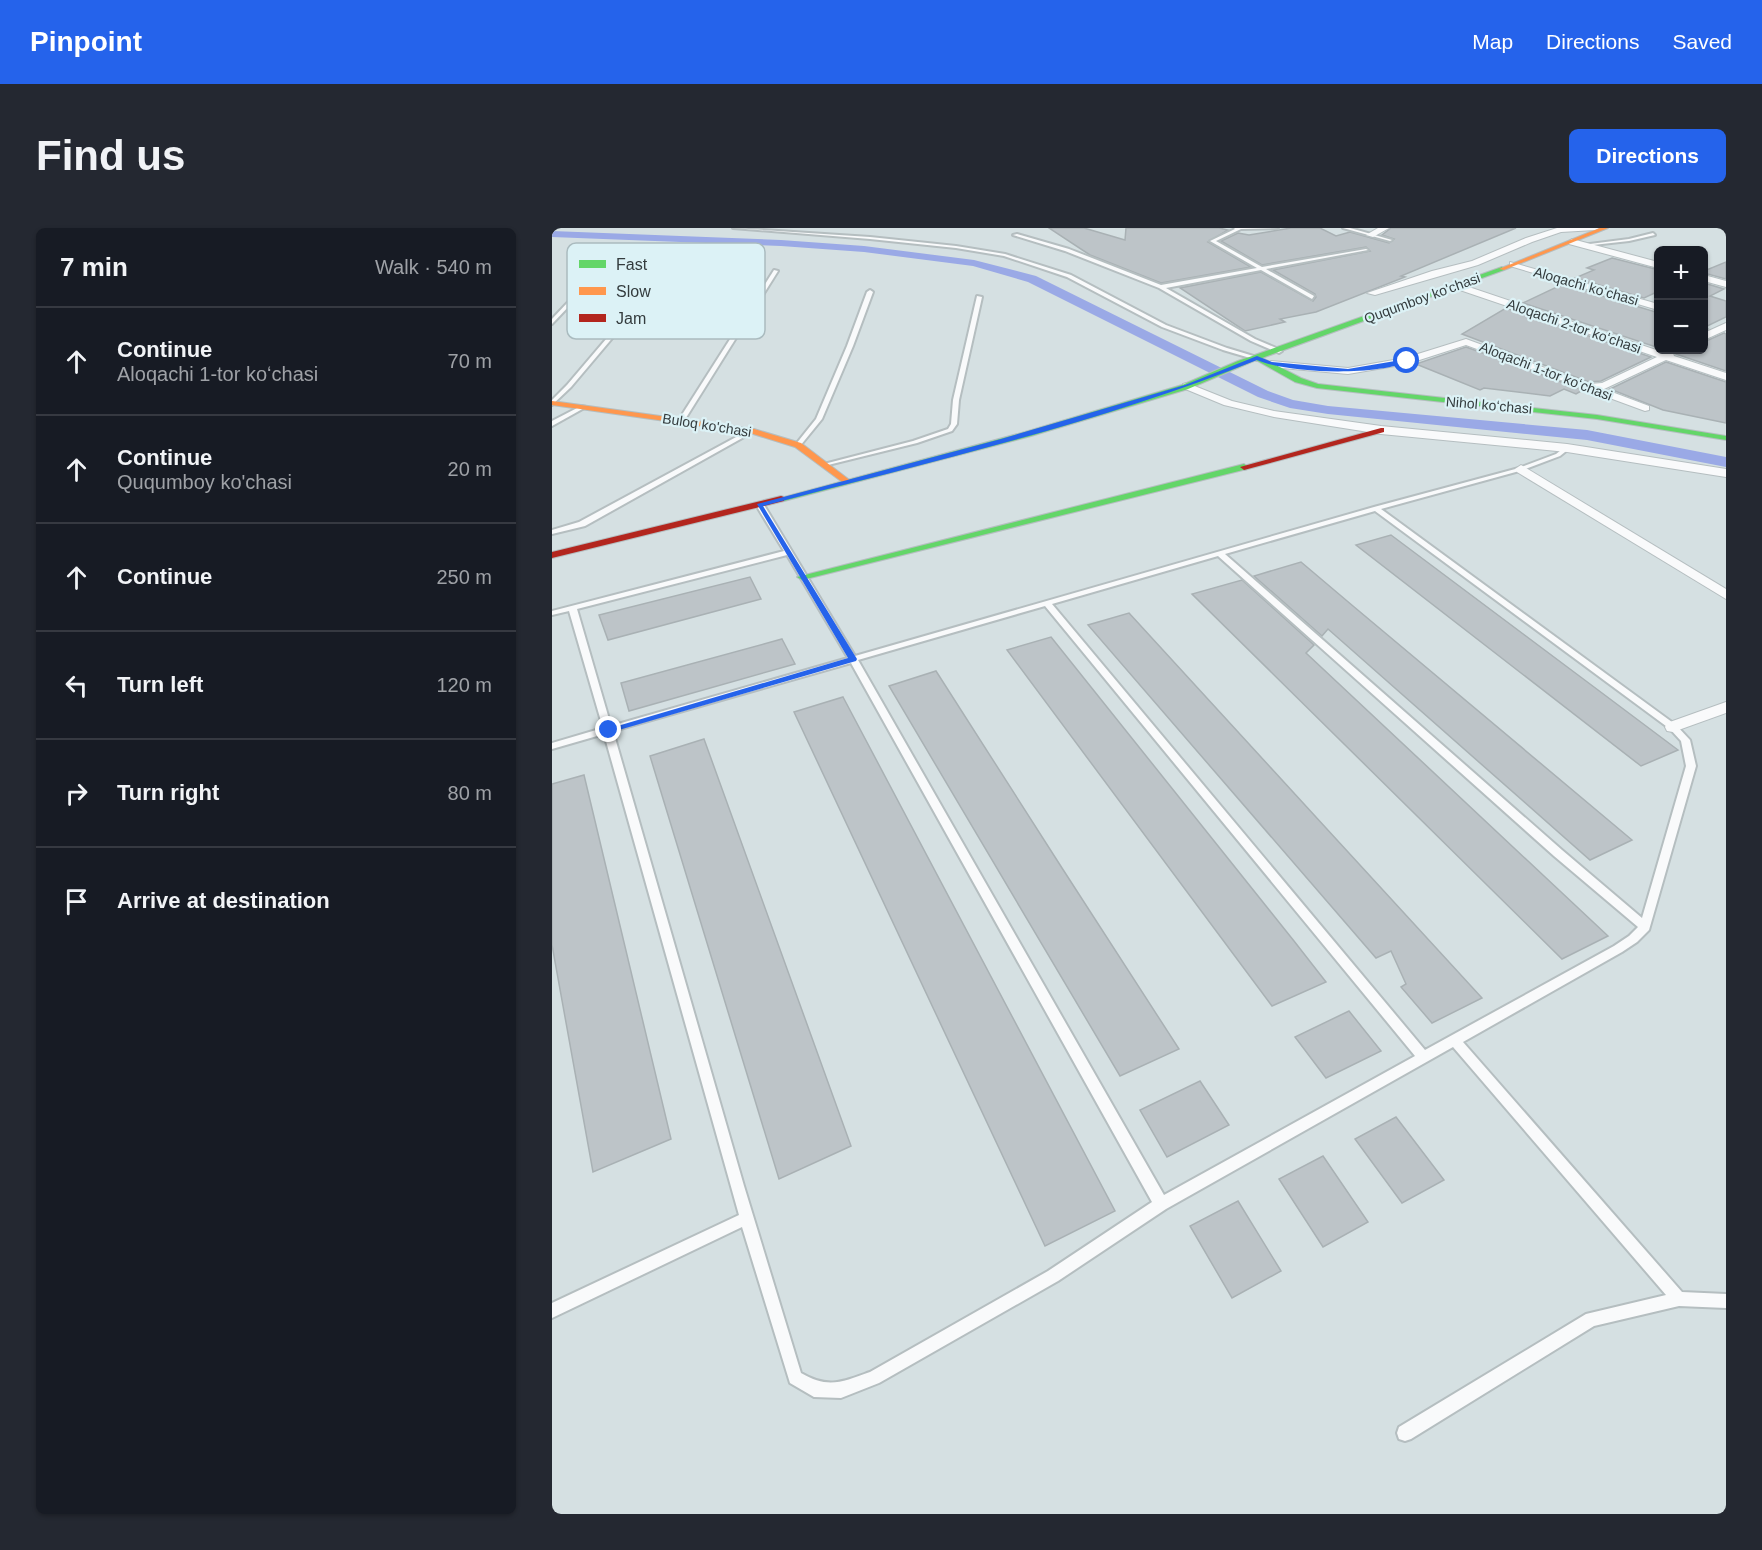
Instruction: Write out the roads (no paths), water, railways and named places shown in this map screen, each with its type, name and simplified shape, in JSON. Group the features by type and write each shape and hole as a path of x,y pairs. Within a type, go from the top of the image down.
{"main road":[{"name":"Ququmboy ko'chasi","path":"552,555 848,482 1003,440 1187,386 1238,364 1513,264 1578,244 1605,228"},
{"name":"Nihol koʻchasi","path":"1257,358 1298,380 1343,391 1597,417 1726,438"},
{"name":"Buloq ko'chasi","path":"552,403 751,431 798,445 848,482"},
{"path":"802,577 1208,477 1381,430"}],"street":[{"path":"1370,235 1386,228"},
{"path":"1372,292 1435,273 1475,264 1529,240 1560,230 1595,228"},
{"path":"1578,244 1654,265"},
{"name":"Aloqachi koʻchasi","path":"1513,264 1654,306"},
{"path":"1708,279 1726,284"},
{"name":"Aloqachi 2-tor koʻchasi","path":"1457,286 1726,376"},
{"path":"1708,322 1726,327"},
{"path":"1708,335 1726,327"},
{"name":"Aloqachi 1-tor koʻchasi","path":"1271,364 1348,371 1407,361 1466,342 1645,408"},
{"path":"1589,387 1604,386 1671,354"},
{"path":"1187,386 1249,409 1381,430 1567,448 1726,473"},
{"path":"1521,469 1726,595"},
{"path":"1673,727 1726,707"}],"lane":[{"path":"735,228 881,239 1005,255 1069,276 1164,326 1225,349 1257,358"},
{"path":"1276,228 1238,228 1212,241 1312,297"},
{"path":"1345,228 1390,240"},
{"path":"1578,244 1629,240 1653,234"},
{"path":"1015,236 1067,250 1161,287 1253,340 1279,351"},
{"path":"1161,287 1366,250"},
{"path":"765,288 776,271"},
{"path":"798,445 819,419 870,292"},
{"path":"826,465 915,442 950,430 954,424 956,400 979,297"},
{"path":"552,322 567,306"},
{"path":"552,403 609,339"},
{"path":"681,421 733,339"},
{"path":"552,424 583,407"},
{"path":"552,532 582,524 751,431"},
{"path":"552,746 1376,508 1521,469 1558,455 1567,448"},
{"path":"760,505 853,659 1161,1204"},
{"path":"572,608 609,730 745,1219 795,1378 814,1389 842,1390 874,1378 1053,1276 1161,1204 1618,949 1645,927 1691,766 1685,740 1673,727 1376,508"},
{"path":"552,613 787,553"},
{"path":"1219,553 1645,927"},
{"path":"1047,603 1423,1057"},
{"path":"1454,1040 1679,1299"},
{"path":"552,1311 745,1219"},
{"path":"1405,1433 1591,1319 1679,1299 1726,1301"}],"waterway":[{"path":"552,234 781,243 864,249 974,263 1032,279 1263,394 1290,404 1328,410 1587,435 1726,462"}]}
